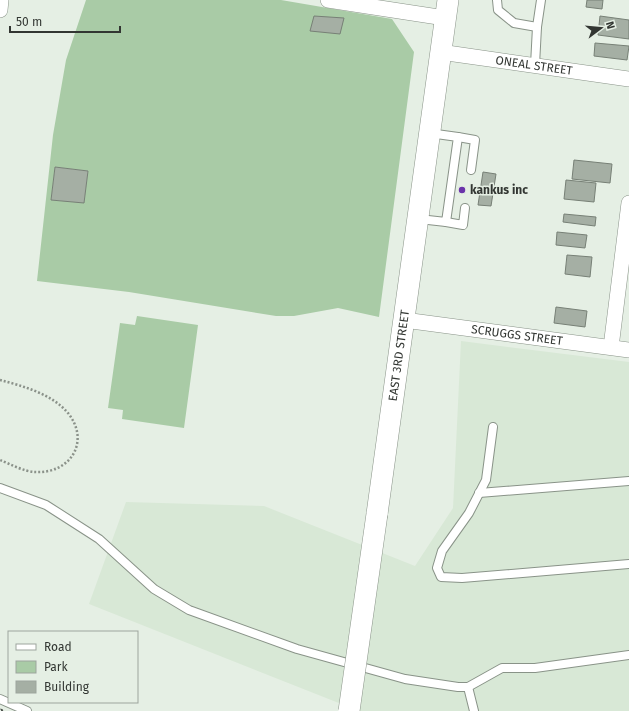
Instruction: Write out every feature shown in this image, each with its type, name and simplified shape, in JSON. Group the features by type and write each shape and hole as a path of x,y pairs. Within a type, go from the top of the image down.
{"main road":[{"name":"EAST 3RD STREET","path":"349,711 378,514 446,9"}],"street":[{"path":"0,10 1,0"},
{"path":"328,0 446,9"},
{"name":"ONEAL STREET","path":"440,52 629,79"},
{"path":"611,347 629,203"},
{"name":"SCRUGGS STREET","path":"404,320 629,350"}],"lane":[{"path":"497,0 498,10 514,23 537,27"},
{"path":"535,65 537,27 541,0"},
{"path":"429,133 475,140 471,170"},
{"path":"446,222 458,137"},
{"path":"418,218 463,225 465,208"},
{"path":"494,427 486,480 469,513 442,551 437,568 441,577 462,578 629,564"},
{"path":"479,493 629,481"},
{"path":"0,488 46,505 99,539 154,589 189,610 297,649 405,680 468,687 502,668 535,668 629,655"},
{"path":"468,687 474,711"},
{"path":"9,703 27,711"}],"path":[{"path":"0,380 37,391 54,402 67,413 75,425 78,437 77,446 72,457 64,465 52,470 33,472 0,460"}],"shaded area":[{"path":"461,341 629,362 629,711 359,711 89,604 126,502 264,506 415,566 453,508"}],"green space":[{"path":"86,0 281,0 392,19 414,52 379,317 338,308 294,316 276,316 129,292 37,281 53,135 66,60","holes":["55,167 88,171 84,202 51,200"]},
{"path":"137,316 198,325 184,428 122,419 123,410 108,408 120,323 135,325"}],"building":[{"path":"587,0 603,0 602,9 586,7"},
{"path":"314,16 344,18 340,34 310,31"},
{"path":"600,16 629,20 629,39 598,35"},
{"path":"595,43 629,46 627,60 594,56"},
{"path":"574,160 612,164 610,183 572,179"},
{"path":"55,167 88,171 84,203 51,200"},
{"path":"483,172 496,174 491,206 478,205"},
{"path":"566,180 596,183 594,202 564,199"},
{"path":"564,214 596,217 595,226 563,222"},
{"path":"557,232 587,235 585,248 556,245"},
{"path":"567,255 592,257 590,277 565,274"},
{"path":"556,307 587,311 585,327 554,323"}],"place":[{"name":"kankus inc","path":"462,190"}]}
